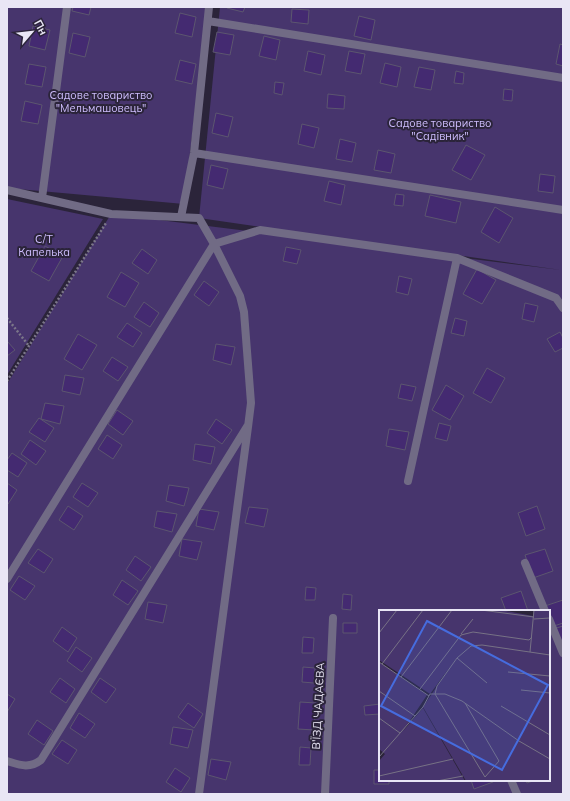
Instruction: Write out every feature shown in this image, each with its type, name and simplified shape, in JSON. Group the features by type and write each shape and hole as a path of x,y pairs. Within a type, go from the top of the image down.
{"lane":[{"path":"42,198 67,7"},
{"path":"181,217 194,152 209,7"},
{"path":"208,21 563,78"},
{"path":"194,152 563,210"},
{"path":"7,190 111,214 199,218 240,296 244,312 251,403 199,794"},
{"path":"7,579 214,244 260,230 457,258 556,298 563,308"},
{"path":"408,481 457,258"},
{"path":"7,761 30,766 41,760 249,422"},
{"path":"525,563 546,610"},
{"name":"В'ЇЗД ЧАДАЄВА","path":"326,794 334,618"},
{"path":"550,621 563,653"},
{"path":"511,781 517,794"}],"path":[{"path":"7,382 111,214"},
{"path":"7,318 29,346"}],"green space":[{"name":"Садове товариство \"Мельмашовець\"","path":"7,7 207,7 184,204 7,188"},
{"name":"Садове товариство \"Садівник\"","path":"220,7 563,7 563,794 7,794 7,384 111,214 561,270 199,218"},
{"name":"С/Т Капелька","path":"7,199 103,219 7,375"}],"building":[{"path":"73,7 91,7 89,15 72,11"},
{"path":"227,7 245,7 243,12"},
{"path":"292,9 309,10 308,24 291,22"},
{"path":"180,13 196,17 192,37 175,33"},
{"path":"359,16 375,20 371,40 354,36"},
{"path":"33,26 50,30 45,50 29,46"},
{"path":"217,32 234,35 230,55 213,52"},
{"path":"73,33 90,37 85,57 69,53"},
{"path":"264,36 280,40 276,60 259,56"},
{"path":"560,44 563,45 563,66 556,64"},
{"path":"308,51 325,55 321,75 304,71"},
{"path":"349,51 365,54 361,74 345,71"},
{"path":"180,60 196,64 192,84 175,80"},
{"path":"385,63 401,67 397,87 380,83"},
{"path":"29,64 46,67 42,87 25,84"},
{"path":"419,67 435,70 431,90 414,87"},
{"path":"456,71 464,73 463,84 454,83"},
{"path":"275,82 284,83 282,95 274,93"},
{"path":"504,89 513,90 512,101 503,100"},
{"path":"328,94 345,96 344,109 327,108"},
{"path":"25,101 42,105 38,124 21,121"},
{"path":"216,113 233,117 228,137 212,133"},
{"path":"302,124 319,128 314,148 298,144"},
{"path":"340,139 356,143 352,162 336,159"},
{"path":"466,145 485,155 471,180 452,170"},
{"path":"378,150 395,154 391,173 374,170"},
{"path":"211,165 228,169 223,189 207,185"},
{"path":"540,174 555,176 553,193 538,191"},
{"path":"329,181 345,185 341,205 324,201"},
{"path":"396,194 404,195 403,206 394,205"},
{"path":"430,195 461,202 456,223 425,216"},
{"path":"495,207 513,218 499,243 481,232"},
{"path":"45,246 63,256 49,281 31,271"},
{"path":"286,247 301,250 297,264 283,261"},
{"path":"142,249 157,260 148,274 132,263"},
{"path":"477,269 496,280 482,304 463,294"},
{"path":"121,272 139,283 125,307 107,297"},
{"path":"399,276 412,279 408,295 396,292"},
{"path":"204,281 219,292 209,306 194,295"},
{"path":"144,302 159,313 150,327 134,317"},
{"path":"525,303 538,306 534,322 522,319"},
{"path":"455,318 467,321 464,336 451,333"},
{"path":"127,323 142,333 133,347 117,337"},
{"path":"560,332 563,338 563,348 555,352 547,339"},
{"path":"78,334 97,345 82,370 64,359"},
{"path":"7,341 15,350 7,356"},
{"path":"216,344 235,347 231,365 213,360"},
{"path":"112,357 128,367 118,381 103,371"},
{"path":"487,368 505,378 491,403 473,393"},
{"path":"65,375 84,378 80,395 62,391"},
{"path":"401,384 416,387 412,401 398,398"},
{"path":"446,385 464,396 450,420 432,410"},
{"path":"45,403 64,406 60,424 41,419"},
{"path":"117,410 133,421 123,435 108,424"},
{"path":"39,418 54,428 45,442 29,432"},
{"path":"216,419 232,430 222,444 207,433"},
{"path":"439,423 451,426 447,441 435,438"},
{"path":"389,429 409,432 405,450 386,446"},
{"path":"107,435 122,445 113,459 98,449"},
{"path":"30,440 46,451 36,465 21,454"},
{"path":"195,444 215,447 211,464 193,460"},
{"path":"12,453 27,463 18,477 7,470 7,460"},
{"path":"7,483 17,490 8,504 7,504"},
{"path":"82,483 98,493 88,507 73,497"},
{"path":"169,485 189,488 184,506 166,501"},
{"path":"68,506 83,516 74,530 59,520"},
{"path":"537,506 545,529 526,536 518,513"},
{"path":"249,507 268,509 264,527 245,523"},
{"path":"199,509 219,512 214,530 196,526"},
{"path":"157,511 177,514 172,532 154,527"},
{"path":"182,539 202,542 197,560 179,556"},
{"path":"38,549 53,559 44,573 28,563"},
{"path":"545,549 553,571 533,578 525,555"},
{"path":"135,556 151,567 141,581 126,570"},
{"path":"19,576 35,586 25,600 10,590"},
{"path":"122,580 138,591 128,605 113,595"},
{"path":"306,587 316,588 315,600 305,600"},
{"path":"521,591 528,610 506,610 501,598"},
{"path":"343,594 352,595 351,610 342,609"},
{"path":"563,600 563,626 553,629 550,619 550,610 547,610 545,606"},
{"path":"148,602 167,605 163,623 145,619"},
{"path":"343,623 357,623 357,633 343,633"},
{"path":"563,623 563,649 554,626"},
{"path":"62,627 77,638 68,652 53,641"},
{"path":"303,637 314,638 313,653 302,653"},
{"path":"76,647 92,658 82,672 67,661"},
{"path":"303,667 315,668 314,683 302,682"},
{"path":"60,678 75,689 66,703 50,692"},
{"path":"100,678 116,689 106,703 91,692"},
{"path":"7,694 15,699 7,712"},
{"path":"300,702 316,703 314,730 298,729"},
{"path":"188,703 203,714 194,728 178,717"},
{"path":"379,704 379,714 365,715 364,706"},
{"path":"79,713 95,724 85,738 70,728"},
{"path":"37,720 53,731 44,745 28,734"},
{"path":"173,727 193,730 188,748 170,744"},
{"path":"62,740 77,750 68,764 52,754"},
{"path":"300,747 311,748 310,765 299,765"},
{"path":"211,759 231,762 226,780 208,775"},
{"path":"175,768 190,778 181,792 166,782"},
{"path":"374,770 379,770 379,781 389,781 389,784 374,784"},
{"path":"471,781 493,782 474,789"}]}
